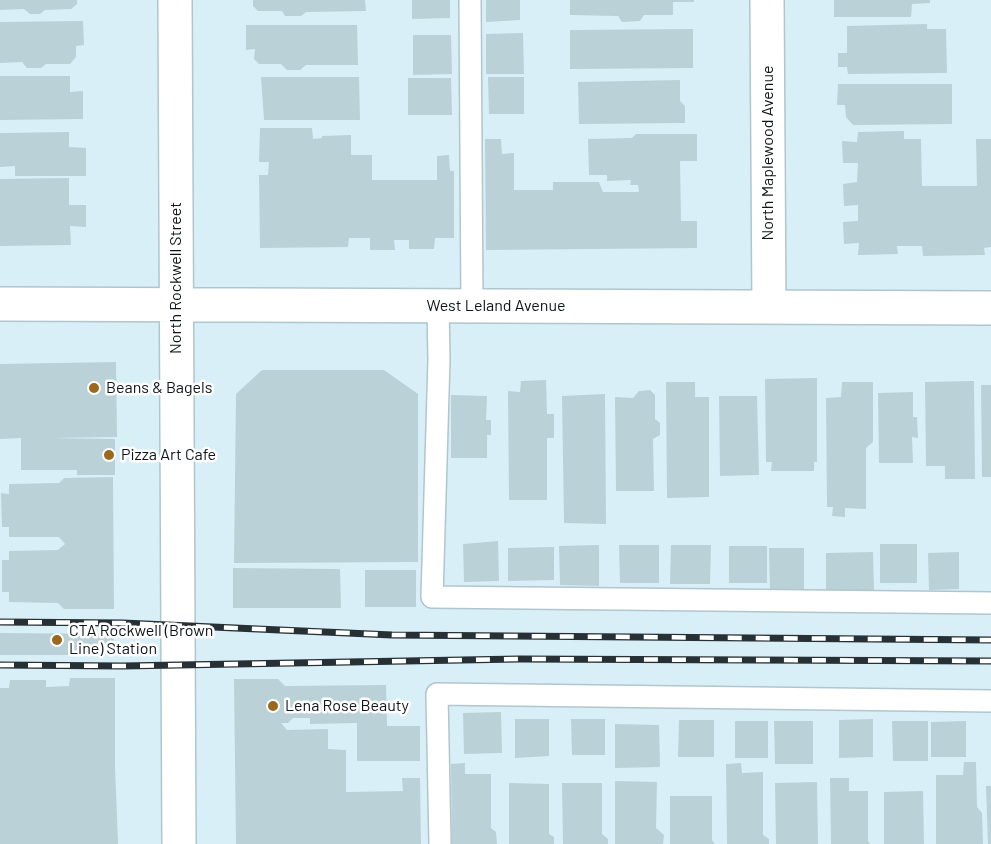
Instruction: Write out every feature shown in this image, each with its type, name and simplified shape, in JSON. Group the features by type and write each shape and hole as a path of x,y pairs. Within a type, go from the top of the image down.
{"street":[{"name":"North Rockwell Street","path":"175,0 179,844"},
{"name":"North Maplewood Avenue","path":"767,0 770,307"},
{"name":"West Leland Avenue","path":"0,304 991,308"}],"lane":[{"path":"470,0 472,306"},
{"path":"438,305 439,358 432,597 991,603"},
{"path":"440,844 437,694 991,701"}],"building":[{"path":"0,0 77,0 77,4 71,9 45,10 40,14 30,14 24,9 0,10"},
{"path":"253,0 365,0 366,11 306,12 301,16 285,16 282,11 258,11 253,6"},
{"path":"412,0 450,0 450,18 412,19"},
{"path":"486,0 520,0 520,20 486,22"},
{"path":"570,0 694,0 694,2 673,2 673,15 644,15 640,21 622,22 618,16 570,15"},
{"path":"834,0 930,0 930,3 912,4 911,17 834,17"},
{"path":"83,21 84,45 76,46 76,57 70,64 46,64 41,68 27,68 22,62 0,63 0,22"},
{"path":"927,24 927,29 946,29 947,73 848,74 847,67 838,67 838,53 847,53 847,26"},
{"path":"246,25 357,25 358,65 306,65 300,70 287,70 281,64 259,64 254,59 255,49 246,50"},
{"path":"693,29 693,68 570,69 570,30"},
{"path":"523,33 524,74 486,74 486,34"},
{"path":"413,35 451,35 452,74 413,75"},
{"path":"0,76 70,76 70,92 83,91 83,119 0,120"},
{"path":"261,77 359,77 360,120 264,120"},
{"path":"488,77 524,77 524,114 489,114"},
{"path":"408,78 451,78 452,115 408,115"},
{"path":"680,80 680,101 685,106 685,123 579,124 578,82"},
{"path":"838,84 952,84 952,124 853,125 846,117 845,105 837,105"},
{"path":"260,128 312,128 313,139 322,138 322,136 351,135 351,155 372,155 372,180 437,180 437,156 449,155 450,171 454,171 454,238 435,238 434,249 409,249 409,240 394,240 395,250 370,250 370,238 349,238 348,247 260,248 259,175 268,175 269,162 259,162"},
{"path":"904,131 904,139 921,139 922,186 977,186 976,139 991,139 991,247 984,248 985,255 923,256 922,246 897,246 898,254 858,255 859,243 844,244 843,222 858,221 858,205 844,206 843,184 857,182 858,163 843,163 842,141 857,142 858,132"},
{"path":"69,132 69,147 86,148 86,176 15,176 15,166 0,167 0,133"},
{"path":"636,134 697,134 697,161 680,161 681,221 697,221 697,248 486,250 485,139 501,139 502,154 514,153 514,190 553,190 553,182 599,182 603,192 639,192 638,185 630,185 631,180 607,181 607,175 589,175 588,139 632,138"},
{"path":"69,178 69,205 86,205 86,227 70,226 71,245 0,246 0,179"},
{"path":"116,362 117,437 50,438 115,439 115,475 77,475 77,470 21,470 21,438 0,439 0,364"},
{"path":"262,370 384,370 418,394 418,562 234,563 236,394"},
{"path":"817,378 817,462 814,462 814,471 771,471 772,462 766,462 765,379"},
{"path":"546,380 547,414 554,414 554,438 547,438 547,500 509,500 508,391 520,392 521,381"},
{"path":"974,381 975,479 945,479 945,466 926,466 925,382"},
{"path":"666,382 695,382 695,397 709,397 709,497 667,498"},
{"path":"842,382 873,382 873,442 866,448 866,509 845,508 845,517 832,516 833,507 827,507 826,398 841,397"},
{"path":"981,385 991,385 991,477 982,477"},
{"path":"650,390 655,395 655,419 660,423 660,435 653,439 654,491 616,491 615,397 633,398 639,391"},
{"path":"913,392 913,417 917,417 918,438 912,437 913,463 879,463 878,393"},
{"path":"605,394 606,524 564,523 562,396"},
{"path":"451,395 487,396 486,420 491,420 491,435 487,435 487,458 451,458"},
{"path":"719,396 757,396 759,475 720,476"},
{"path":"113,477 114,609 64,609 58,603 9,602 9,592 2,592 2,560 9,560 9,551 58,550 65,544 59,537 9,537 9,527 2,527 1,493 9,494 9,484 59,483 64,478"},
{"path":"498,541 499,581 464,582 463,544"},
{"path":"880,544 917,544 917,583 880,583"},
{"path":"599,545 599,586 560,585 559,546"},
{"path":"619,545 659,545 659,583 620,583"},
{"path":"671,545 711,545 710,584 670,584"},
{"path":"729,546 767,546 767,583 729,583"},
{"path":"554,547 554,580 508,581 508,548"},
{"path":"769,548 804,548 804,590 770,590"},
{"path":"873,552 874,590 826,591 826,553"},
{"path":"959,552 959,589 929,590 928,553"},
{"path":"233,568 340,569 341,608 233,608"},
{"path":"365,570 416,570 416,607 365,607"},
{"name":"CTA Rockwell (Brown Line) Station","path":"0,633 114,634 114,655 0,655"},
{"path":"70,678 115,678 118,844 0,844 0,688 9,688 10,680 46,680 46,687 69,686"},
{"path":"234,679 278,679 285,686 386,685 387,726 420,726 420,761 357,761 357,723 310,724 310,718 293,718 288,723 281,723 287,730 328,729 328,749 346,750 346,792 403,791 402,778 420,778 421,844 236,844"},
{"path":"501,712 502,753 464,754 463,713"},
{"path":"515,719 549,719 549,756 515,758"},
{"path":"571,719 605,719 605,755 572,755"},
{"path":"873,719 873,757 839,758 839,720"},
{"path":"679,720 714,720 714,757 678,757"},
{"path":"735,721 768,721 768,758 735,758"},
{"path":"774,721 813,721 813,764 775,764"},
{"path":"892,721 928,721 928,761 893,761"},
{"path":"966,721 966,757 931,757 931,722"},
{"path":"615,724 659,725 660,767 615,768"},
{"path":"964,762 976,762 977,807 982,813 983,844 936,844 936,775 963,775"},
{"path":"465,763 465,774 491,774 491,828 496,832 497,844 452,844 451,764"},
{"path":"741,763 742,773 763,772 763,835 769,839 769,844 727,844 726,764"},
{"path":"830,778 849,778 849,791 868,791 868,841 870,844 831,844"},
{"path":"615,781 657,782 656,828 664,835 663,844 615,844"},
{"path":"817,782 818,844 776,844 775,783"},
{"path":"509,783 549,784 549,834 554,837 554,844 509,844"},
{"path":"562,783 602,783 602,834 608,839 608,844 563,844"},
{"path":"986,786 991,786 991,844 988,844"},
{"path":"923,791 924,844 884,844 884,792"},
{"path":"670,796 712,796 712,840 715,844 670,844"}],"railway":[{"path":"0,622 123,623 392,635 991,640"},
{"path":"0,665 122,666 519,659 991,661"}],"place":[{"name":"Beans & Bagels","path":"94,388"},
{"name":"Pizza Art Cafe","path":"109,455"},
{"name":"CTA Rockwell (Brown Line) Station","path":"57,640"},
{"name":"Lena Rose Beauty","path":"273,706"}]}
